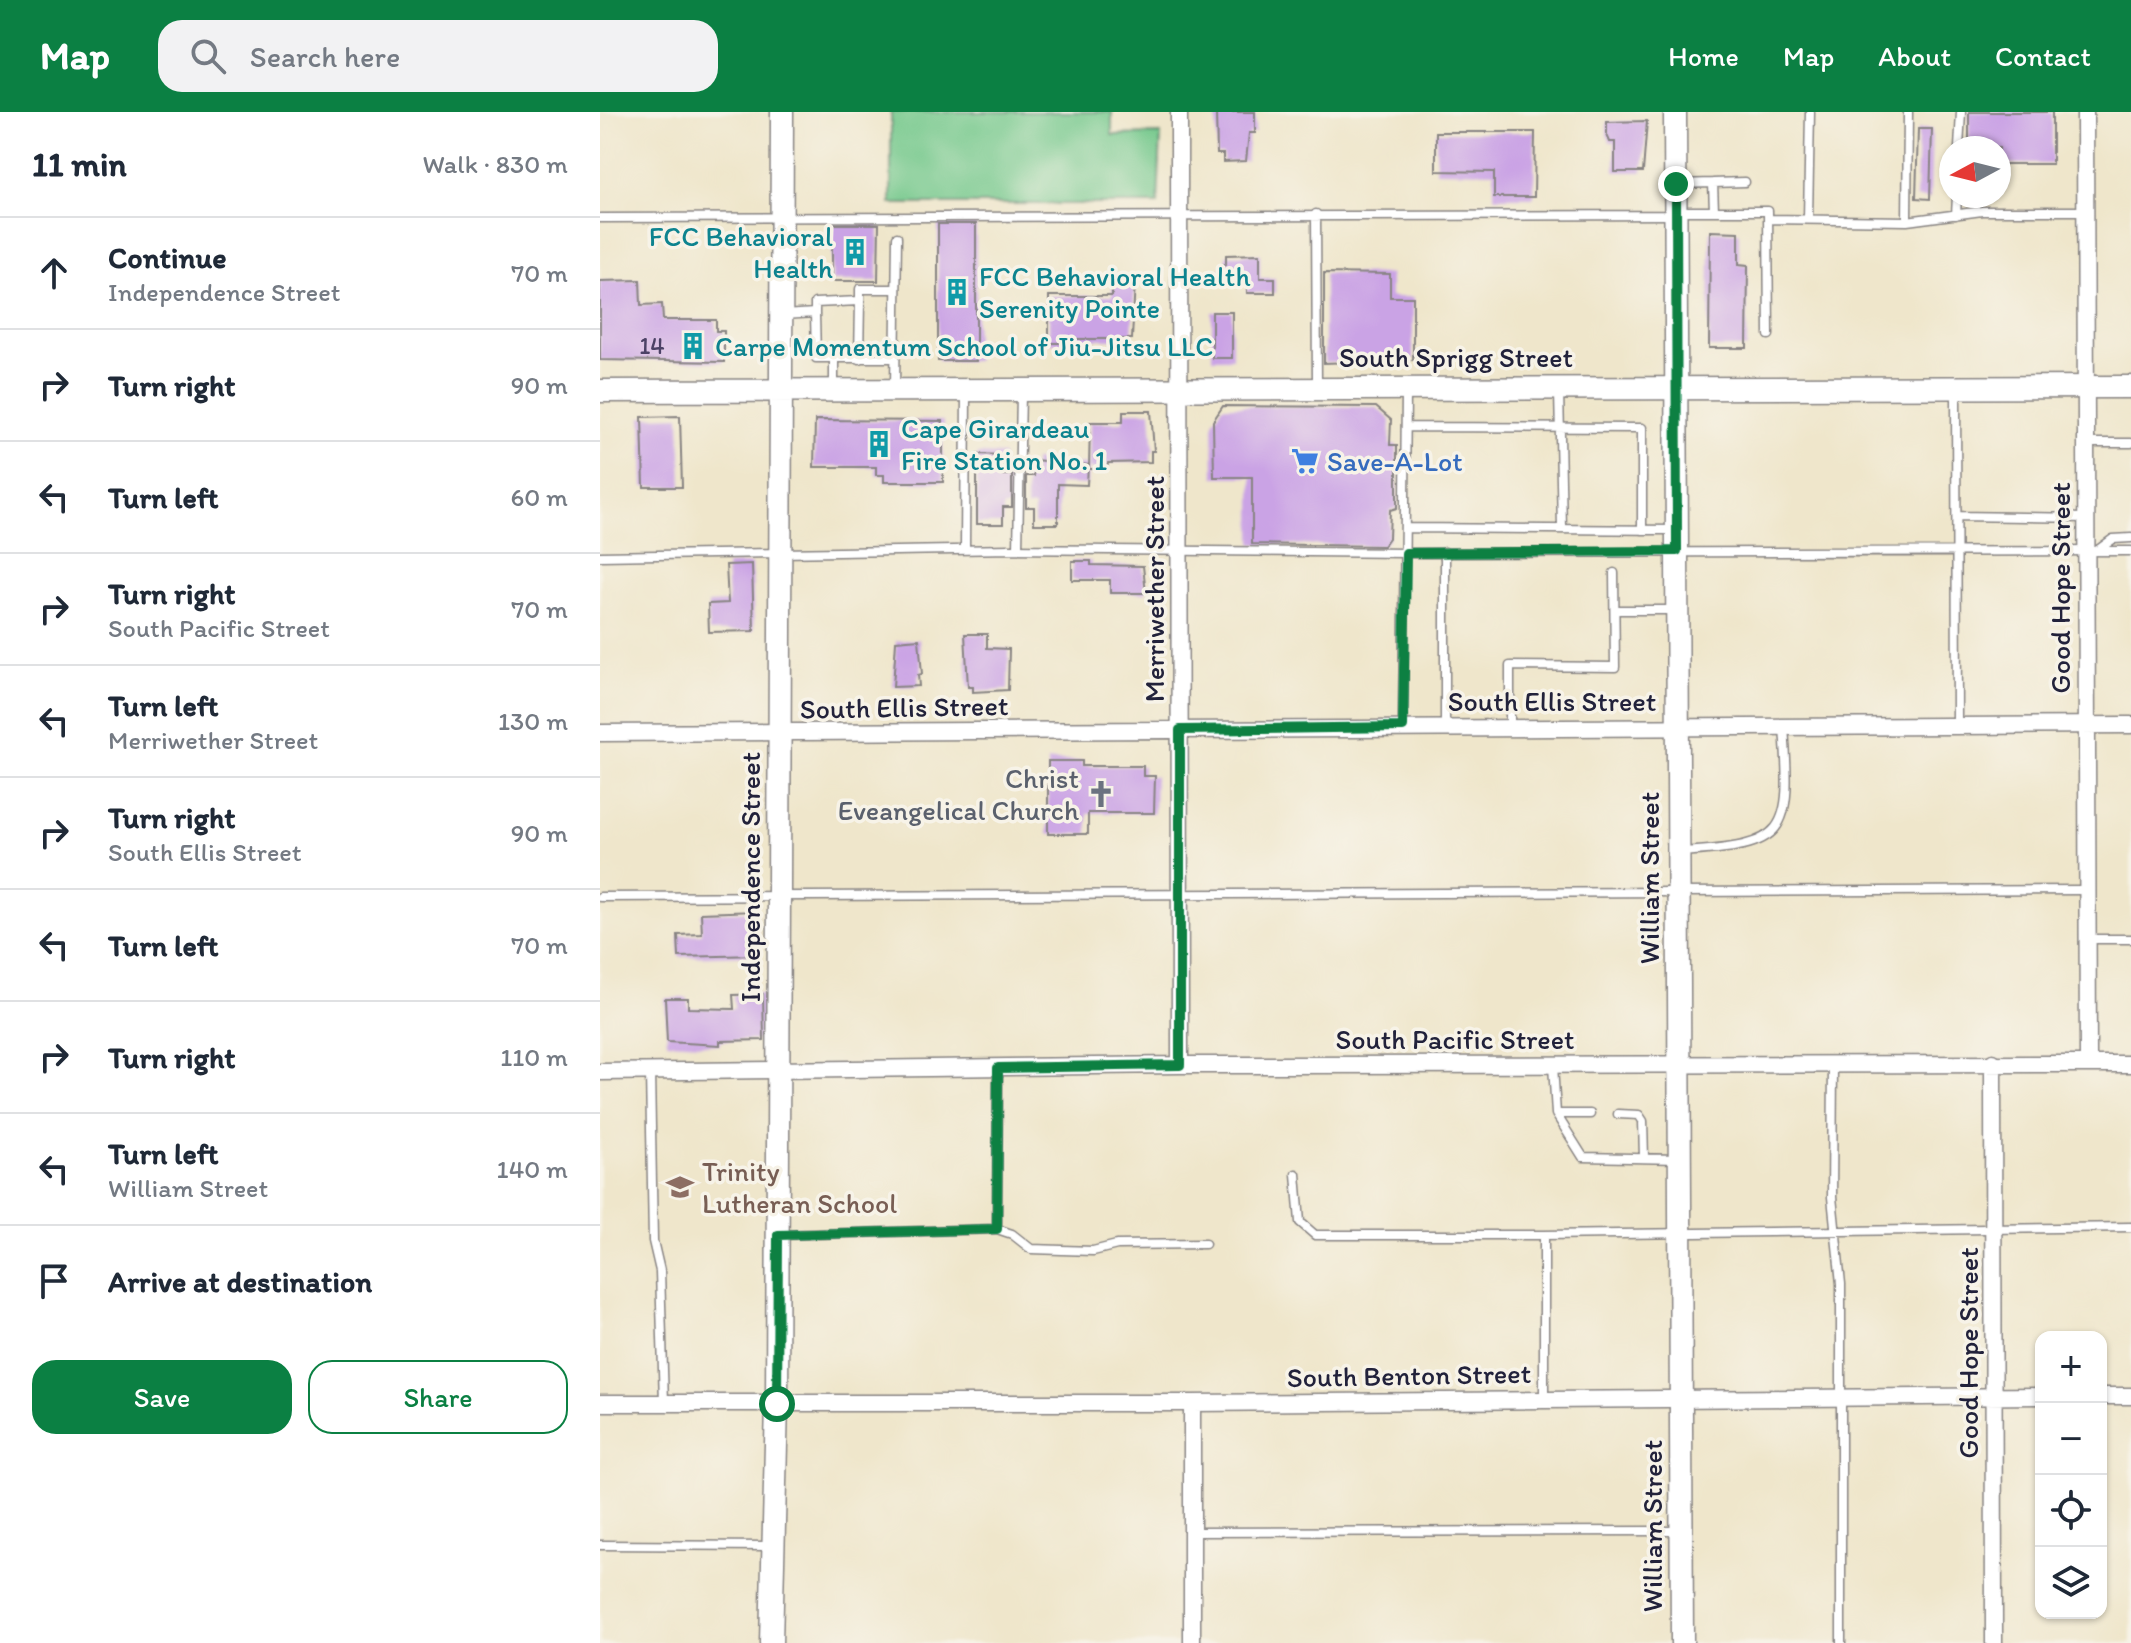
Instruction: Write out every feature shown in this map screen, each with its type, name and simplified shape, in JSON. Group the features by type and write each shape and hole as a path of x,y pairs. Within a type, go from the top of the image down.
{"main road":[{"name":"Independence Street","path":"771,1643 777,1404 782,112"},
{"name":"William Street","path":"1675,112 1682,1643"},
{"name":"South Sprigg Street","path":"600,391 895,387 2131,387"}],"street":[{"name":"Merriwether Street","path":"1179,112 1180,1065"},
{"name":"Good Hope Street","path":"2085,112 2086,518 2092,551 2087,725 2088,1064"},
{"name":"South Ellis Street","path":"600,733 2131,725"},
{"name":"Good Hope Street","path":"1993,1062 1994,1643"},
{"name":"South Pacific Street","path":"600,1072 1180,1065 2131,1064"},
{"name":"South Benton Street","path":"600,1403 1192,1403 2035,1396"},
{"path":"2107,1396 2131,1396"},
{"path":"1192,1403 1192,1643"}],"lane":[{"path":"1808,219 1810,112"},
{"path":"1907,221 1908,112"},
{"path":"1960,136 1961,112"},
{"path":"1676,184 1745,182"},
{"path":"1713,183 1714,211"},
{"path":"1956,208 1956,215"},
{"path":"600,218 1768,211 1769,335"},
{"path":"1768,219 1907,221 1982,211 2085,211"},
{"path":"1316,214 1317,387"},
{"path":"895,387 897,237"},
{"path":"859,359 860,289 896,289"},
{"path":"860,301 815,303 816,358 895,358"},
{"path":"783,315 815,313"},
{"path":"834,358 834,388"},
{"path":"1403,727 1406,387"},
{"path":"1559,387 1562,528"},
{"path":"1956,387 1957,725"},
{"path":"965,550 966,388"},
{"path":"1018,549 1021,388"},
{"path":"1406,427 1642,428 1642,530"},
{"path":"2086,443 2131,443"},
{"path":"1957,516 2086,518"},
{"path":"1407,528 1642,530 1677,540"},
{"path":"2092,551 2113,539 2131,538"},
{"path":"600,556 1018,549 1406,553 1677,540 1958,551 2131,551"},
{"path":"1445,552 1445,728"},
{"path":"1510,726 1510,666 1615,667 1614,573"},
{"path":"1615,610 1677,610"},
{"path":"1679,852 1732,849 1757,844 1772,835 1786,800 1784,726"},
{"path":"600,897 2087,890"},
{"path":"2088,939 2131,939"},
{"path":"1833,1064 1836,1229 1841,1284 1841,1643"},
{"path":"1553,1065 1556,1114 1583,1157 1680,1159"},
{"path":"997,1229 998,1068"},
{"path":"650,1072 653,1241 660,1271 664,1403"},
{"path":"1556,1114 1590,1114"},
{"path":"1618,1114 1639,1115 1643,1121 1644,1158"},
{"path":"1296,1174 1300,1222 1315,1235 1680,1234 1836,1229 2131,1227"},
{"path":"778,1235 997,1229 1012,1234 1031,1249 1093,1251 1117,1245 1205,1244"},
{"path":"1544,1235 1544,1399"},
{"path":"1192,1532 1682,1531"},
{"path":"600,1545 774,1546"}],"green space":[{"path":"891,112 1112,112 1112,135 1161,134 1158,204 891,204"}],"building":[{"path":"1216,112 1255,112 1255,133 1249,133 1246,161 1223,162 1223,154 1217,154"},
{"path":"1969,112 2052,112 2052,164 2011,164 2011,136 1969,136"},
{"path":"1647,121 1643,172 1615,172 1615,142 1610,142 1607,135 1607,122"},
{"path":"1918,129 1932,129 1930,199 1916,198"},
{"path":"1436,132 1535,132 1534,197 1494,197 1494,172 1436,171"},
{"name":"FCC Behavioral Health","path":"832,224 879,224 878,281 832,281"},
{"name":"FCC Behavioral Health Serenity Pointe","path":"938,224 976,224 976,361 938,361"},
{"path":"1710,231 1739,232 1739,264 1748,265 1747,348 1709,348"},
{"path":"1260,254 1260,278 1275,278 1275,293 1247,293 1247,282 1221,282 1221,265 1226,264 1226,255"},
{"path":"1324,273 1390,274 1390,297 1413,297 1413,360 1324,363"},
{"path":"640,280 641,305 662,304 663,320 716,320 716,331 724,331 724,362 600,360 600,281"},
{"path":"1112,280 1135,280 1132,339 1072,339 1072,343 1049,343 1049,296 1112,296"},
{"path":"1212,312 1232,312 1232,358 1212,358"},
{"name":"Save-A-Lot","path":"1223,406 1376,407 1391,420 1390,445 1397,445 1397,508 1390,510 1389,538 1383,546 1252,544 1252,477 1214,477 1213,421"},
{"path":"1123,411 1151,411 1154,451 1151,451 1151,462 1108,463 1107,469 1089,469 1090,422 1123,422"},
{"path":"680,416 682,487 644,487 642,417"},
{"name":"Cape Girardeau Fire Station No. 1","path":"815,420 943,421 943,482 884,482 884,475 876,475 876,467 814,467"},
{"path":"977,454 1003,455 1003,475 1012,475 1012,507 1003,507 1003,524 977,524"},
{"path":"1034,460 1088,465 1087,485 1058,484 1058,524 1034,524 1034,507 1026,507 1026,476 1034,476"},
{"path":"1072,561 1091,561 1091,565 1143,566 1146,593 1110,593 1110,580 1072,580"},
{"path":"752,564 754,631 709,632 708,604 728,603 726,565"},
{"path":"965,634 987,634 987,648 1009,649 1008,690 973,692 973,687 968,687"},
{"path":"919,639 922,674 918,675 919,686 893,687 896,641"},
{"name":"Christ Eveangelical Church","path":"1048,761 1082,761 1082,766 1143,766 1143,776 1155,776 1154,813 1088,813 1088,834 1048,834"},
{"path":"757,911 758,955 679,957 678,935 702,934 701,913"},
{"path":"763,994 764,1040 720,1041 720,1045 667,1042 665,998 688,998 688,1008 734,1009 733,995"}],"place":[{"name":"FCC Behavioral Health","path":"855,252"},
{"name":"FCC Behavioral Health Serenity Pointe","path":"957,292"},
{"name":"Carpe Momentum School of Jiu-Jitsu LLC","path":"693,346"},
{"name":"Cape Girardeau Fire Station No. 1","path":"879,444"},
{"name":"Save-A-Lot","path":"1305,461"},
{"name":"Christ Eveangelical Church","path":"1101,794"},
{"name":"Trinity Lutheran School","path":"680,1187"}],"route":[{"path":"777,1404 778,1235 997,1229 998,1068 1180,1065 1180,730 1403,727 1406,553 1677,551 1676,184"}]}
